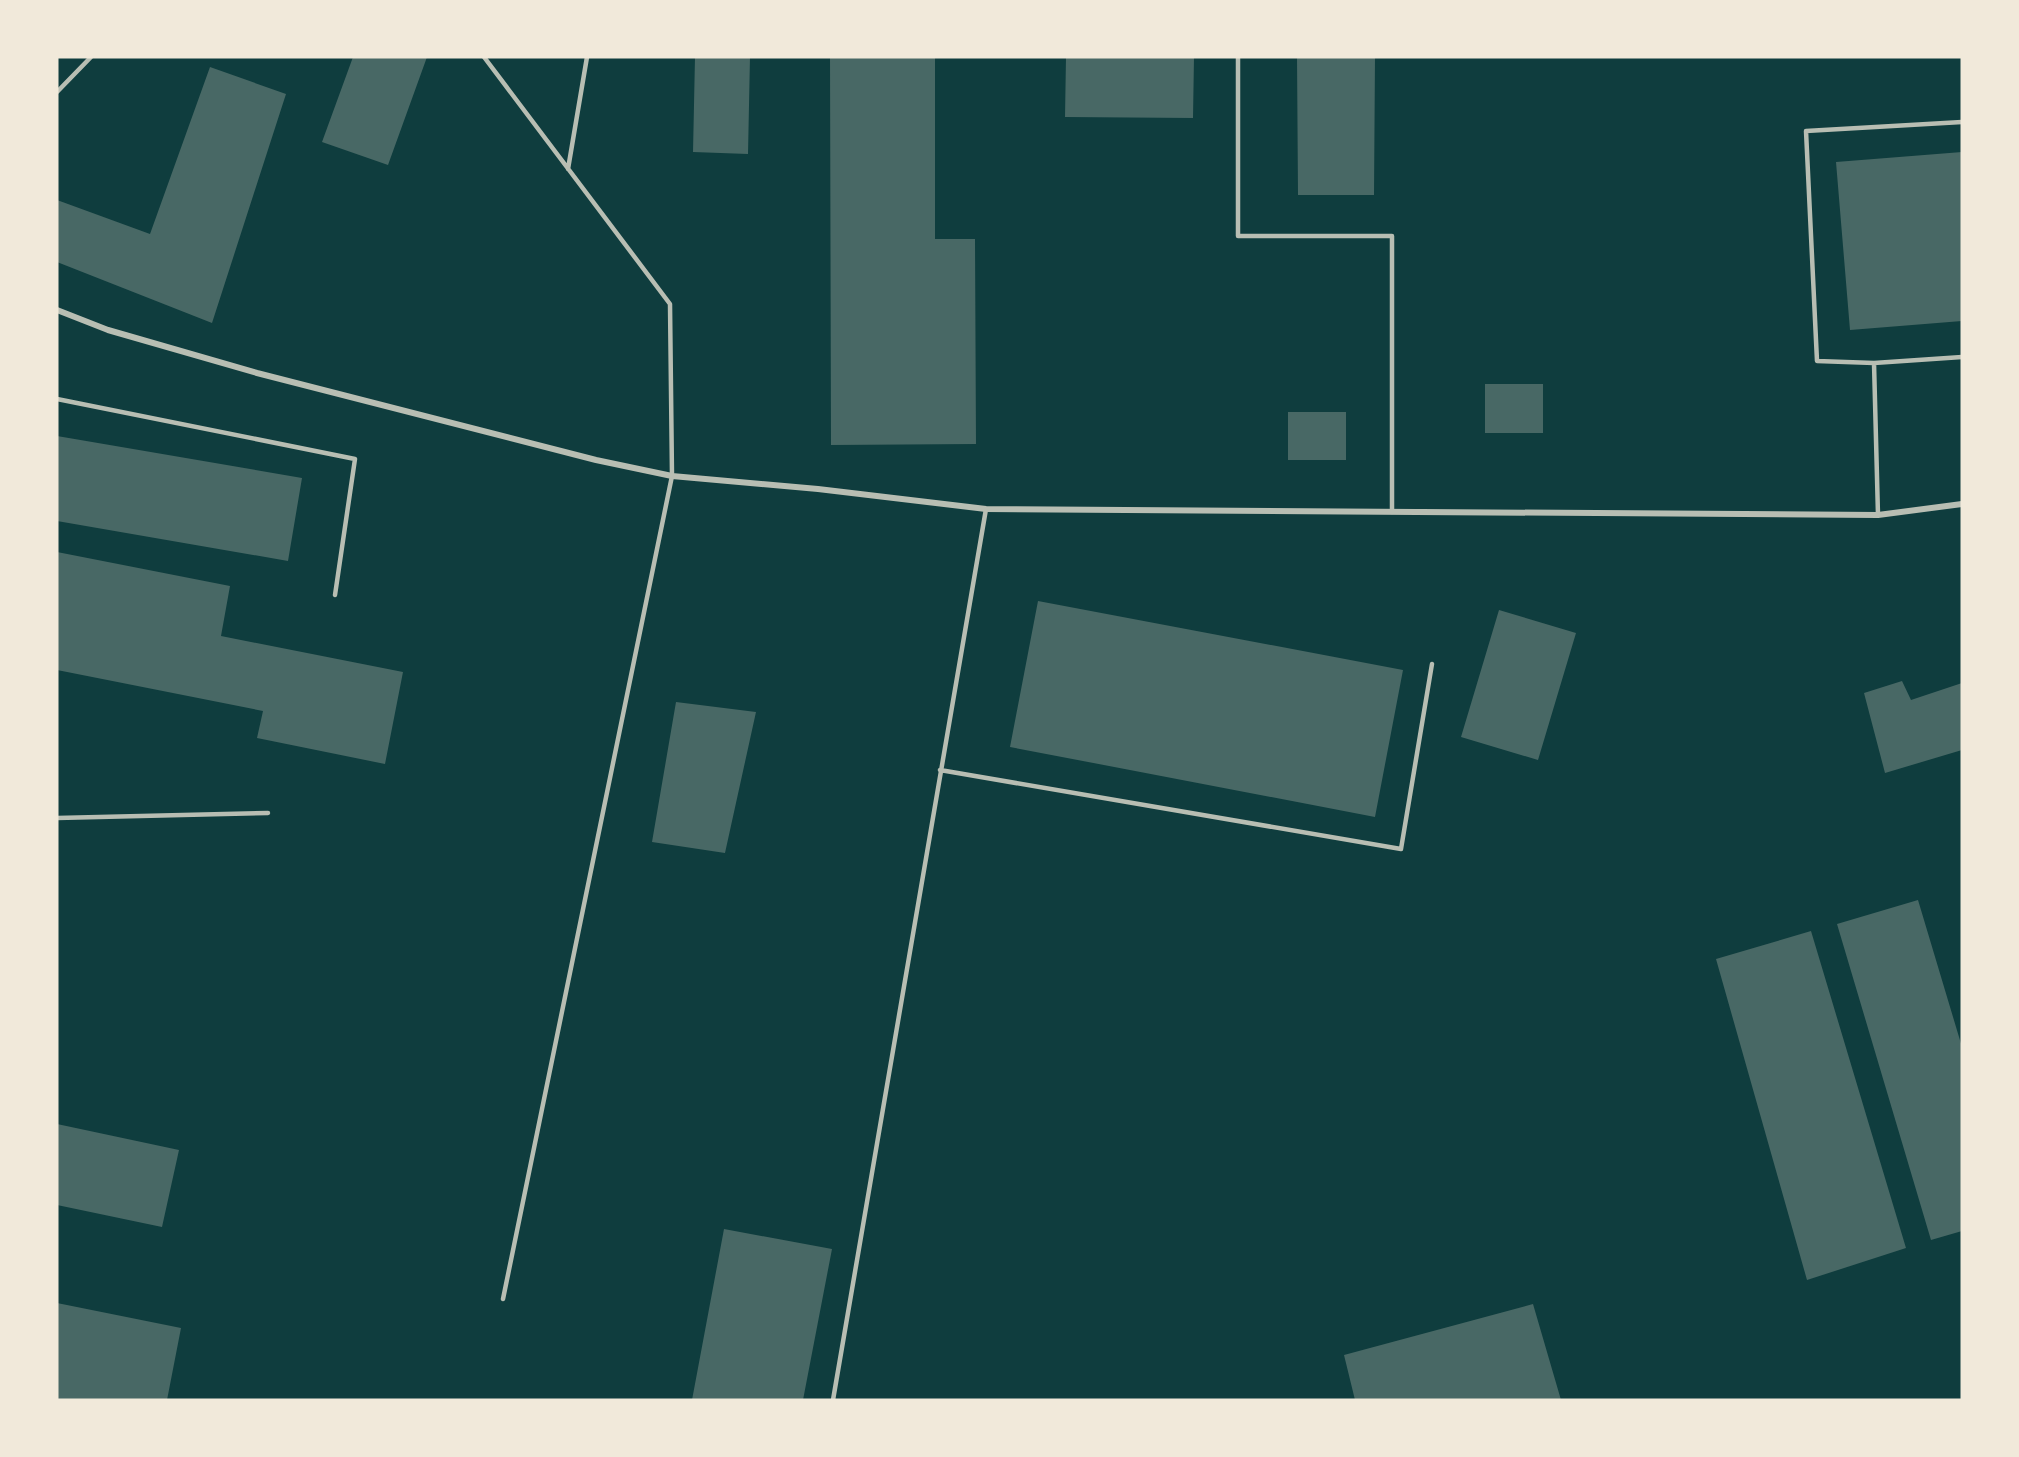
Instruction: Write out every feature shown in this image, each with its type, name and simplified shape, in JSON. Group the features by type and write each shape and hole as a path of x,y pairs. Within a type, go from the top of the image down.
{"street":[{"path":"57,310 108,330 257,373 596,460 672,476 818,489 986,508 1878,515 1962,504"}],"lane":[{"path":"57,92 90,57"},
{"path":"484,57 670,304 672,476 503,1299"},
{"path":"568,169 587,57"},
{"path":"1238,57 1238,236 1392,236 1392,512"},
{"path":"1962,122 1806,131 1817,361 1874,363 1962,357"},
{"path":"1874,363 1878,515"},
{"path":"57,399 355,459 335,595"},
{"path":"833,1400 986,508"},
{"path":"940,770 1401,849 1432,664"},
{"path":"57,818 268,813"}],"building":[{"path":"353,57 427,57 388,165 322,142"},
{"path":"695,57 750,57 748,154 693,152"},
{"path":"830,57 935,57 935,239 975,239 976,444 831,445"},
{"path":"1066,57 1194,57 1193,118 1065,117"},
{"path":"1297,57 1375,57 1374,195 1298,195"},
{"path":"210,67 286,94 212,323 57,262 57,200 150,234"},
{"path":"1962,152 1962,321 1850,330 1836,162"},
{"path":"1485,384 1543,384 1543,433 1485,433"},
{"path":"1288,412 1346,412 1346,460 1288,460"},
{"path":"57,436 302,478 288,561 57,521"},
{"path":"57,552 230,586 221,636 403,672 385,764 257,738 263,711 57,670"},
{"path":"1038,601 1403,670 1375,817 1010,747"},
{"path":"1499,610 1576,633 1538,760 1461,737"},
{"path":"1902,681 1911,700 1962,683 1962,750 1885,773 1864,693"},
{"path":"676,702 756,712 725,853 652,842"},
{"path":"1918,900 1962,1047 1962,1231 1931,1240 1837,924"},
{"path":"1811,931 1906,1248 1807,1280 1716,959"},
{"path":"57,1124 179,1150 162,1227 57,1205"},
{"path":"724,1229 832,1249 803,1400 692,1400"},
{"path":"57,1303 181,1328 167,1400 57,1400"},
{"path":"1533,1304 1561,1400 1355,1400 1344,1355"}]}
